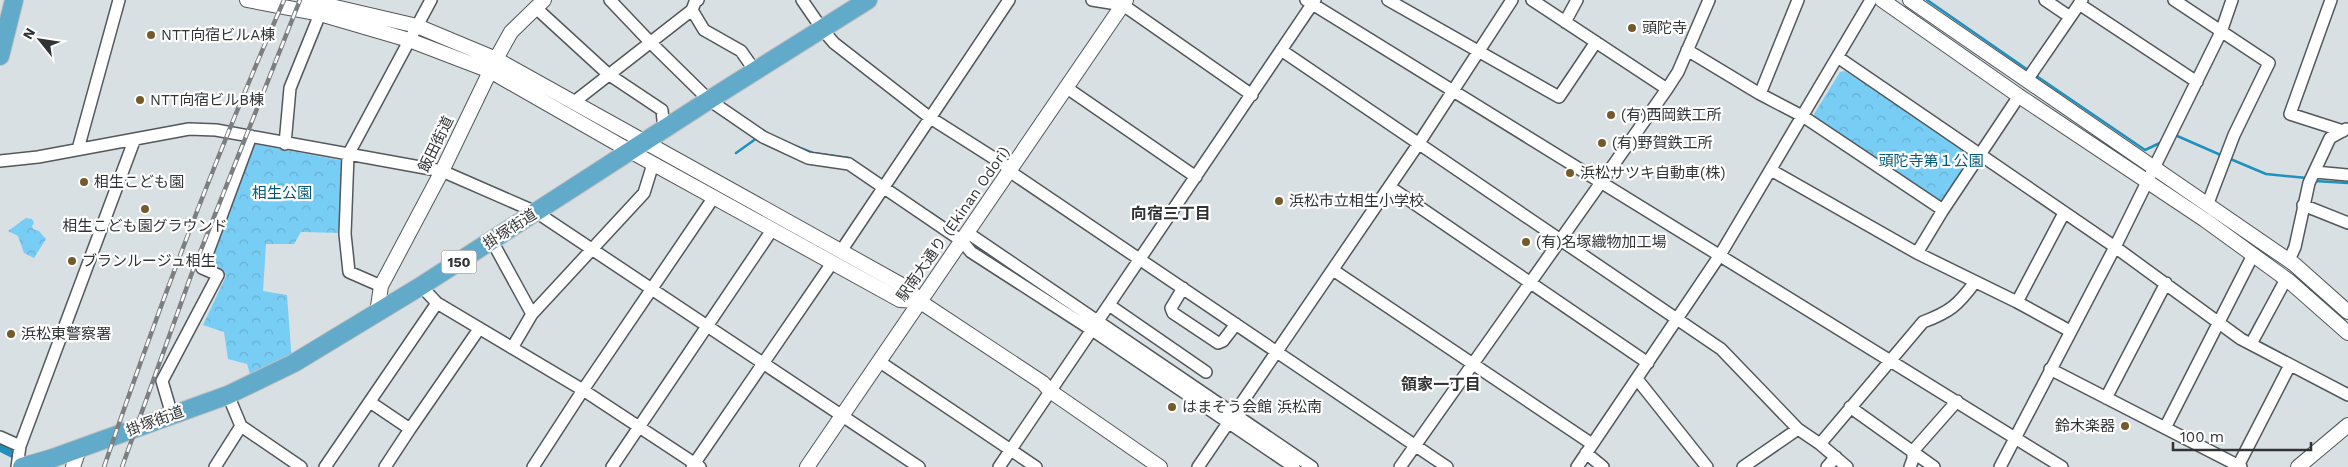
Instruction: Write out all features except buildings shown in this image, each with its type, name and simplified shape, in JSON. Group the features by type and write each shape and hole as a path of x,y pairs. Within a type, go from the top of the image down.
{"highway":[{"path":"0,56 14,0"},
{"name":"掛塚街道","path":"22,467 77,462 172,415 228,395 294,363 421,286 868,0"}],"street":[{"path":"78,149 119,0"},
{"path":"247,0 324,6 416,26 493,65 574,102 909,289 919,300 1043,383 1050,391 1160,467"},
{"path":"305,0 409,40 493,65 630,151 772,230 900,300 919,300"},
{"path":"381,286 349,272 345,234 348,155 431,0"},
{"path":"802,0 834,43 929,117 1010,170 1446,467"},
{"path":"840,251 1009,0"},
{"path":"1092,0 1124,3 1252,94"},
{"path":"1388,0 1559,97 1596,42"},
{"path":"1198,467 1454,92 1512,0"},
{"path":"1532,0 1668,89"},
{"path":"1566,22 1577,0"},
{"path":"1400,467 1668,89 1678,72 1709,0"},
{"path":"1760,94 1798,0"},
{"path":"1577,467 1720,255 1839,58 1871,0"},
{"path":"1882,0 2019,96 2205,220 2286,279 2348,334"},
{"path":"1910,0 2289,260 2348,312"},
{"path":"2045,0 2070,17"},
{"path":"2174,0 2269,63 2234,135 2208,203"},
{"path":"2000,467 2115,247 2221,32 2232,0"},
{"path":"2331,0 2290,114 2345,130"},
{"path":"613,1 650,42 709,100 763,137 808,158 849,164 885,185 965,237 1231,418 1312,467"},
{"path":"999,467 1252,94 1311,1 1454,92 2062,467"},
{"path":"2027,80 2080,2 2196,82"},
{"name":"駅南大通り (Ekinan Odori)","path":"807,467 880,362 919,300 965,237 1124,3"},
{"path":"540,4 608,74 662,110 664,130"},
{"name":"飯田街道","path":"377,313 381,286 442,171 493,65 511,32 540,4"},
{"path":"574,102 695,5 704,30 741,51 755,71"},
{"path":"285,144 290,88 324,6"},
{"path":"1280,50 1721,349 1798,429 1820,444 1847,467"},
{"path":"1687,50 1760,94 1804,117 1943,210"},
{"path":"1839,58 1981,153 2251,344 2348,395"},
{"path":"1067,88 1196,177"},
{"path":"1917,252 2019,96"},
{"path":"0,161 38,157 189,129 216,130 442,171 536,212 919,467"},
{"path":"2289,260 2295,247 2309,183 2330,138 2345,130"},
{"path":"172,415 162,381 218,275 202,268 251,136"},
{"path":"17,467 20,446 134,140"},
{"path":"512,348 532,314 644,193 654,164"},
{"path":"1771,170 1917,252 2070,331"},
{"path":"2315,172 2348,176"},
{"path":"1390,187 1648,363"},
{"path":"533,467 714,197"},
{"path":"2303,205 2348,223"},
{"path":"2017,302 2064,213"},
{"path":"612,467 772,230"},
{"path":"492,240 532,314"},
{"path":"2165,428 2253,255"},
{"path":"421,286 436,303 583,390 695,466 832,263"},
{"path":"1333,270 1473,365 1589,448 1603,467"},
{"path":"2251,344 2286,279"},
{"path":"1820,444 1923,322 1946,313 1959,304 1975,282"},
{"path":"2106,398 2166,283"},
{"path":"1183,288 1171,308 1173,313 1218,343 1223,341 1236,324"},
{"path":"325,467 436,303"},
{"path":"1109,305 1206,372"},
{"path":"385,467 479,329"},
{"path":"880,362 1036,467"},
{"path":"2050,370 2240,466 2290,365"},
{"path":"1637,379 1707,467"},
{"path":"228,395 241,426 302,467"},
{"path":"370,402 410,429"},
{"path":"1910,467 1913,451 1957,402"},
{"path":"1850,408 1934,467"},
{"path":"1231,418 1294,467"},
{"path":"215,467 241,426"},
{"path":"2298,467 2348,426"},
{"path":"1743,467 1798,429"},
{"path":"0,437 20,446"},
{"path":"1827,467 1836,457"}],"green space":[{"name":"頭陀寺第１公園","path":"1845,71 1973,153 1974,157 1943,202 1939,203 1815,119 1814,114 1840,72"},
{"name":"相生公園","path":"255,144 344,161 340,233 301,232 294,244 266,244 263,291 287,295 292,363 252,381 247,364 228,359 224,332 203,325 226,276 209,265 239,180"},
{"path":"26,218 32,219 34,223 33,229 39,231 46,239 34,258 24,253 18,236 8,231"}],"waterway":[{"path":"1927,0 2028,70"},
{"path":"2035,75 2145,150 2162,142"},
{"path":"2173,136 2175,135 2223,156"},
{"path":"736,153 757,138"},
{"path":"790,144 813,153 849,158 854,161"},
{"path":"2228,158 2266,174 2307,178"},
{"path":"2315,181 2348,183"},
{"path":"931,213 953,228"},
{"path":"2251,337 2249,336 2258,319"},
{"path":"2256,340 2293,360 2291,362"},
{"path":"0,443 16,451"}],"railway":[{"path":"104,467 145,349 189,232 235,115 284,0"},
{"path":"122,467 193,270 300,0"}],"place":[{"name":"頭陀寺","path":"1632,28"},
{"name":"NTT向宿ビルA棟","path":"151,35"},
{"name":"NTT向宿ビルB棟","path":"140,100"},
{"name":"(有)西岡鉄工所","path":"1611,115"},
{"name":"(有)野賀鉄工所","path":"1602,143"},
{"name":"浜松サツキ自動車(株)","path":"1570,173"},
{"name":"相生こども園","path":"84,182"},
{"name":"浜松市立相生小学校","path":"1279,201"},
{"name":"相生こども園グラウンド","path":"145,209"},
{"name":"(有)名塚織物加工場","path":"1526,242"},
{"name":"ブランルージュ相生","path":"72,261"},
{"name":"浜松東警察署","path":"11,334"},
{"name":"はまそう会館 浜松南","path":"1172,407"},
{"name":"鈴木楽器","path":"2125,426"}],"district":[{"name":"向宿三丁目","path":"1171,213"},
{"name":"領家一丁目","path":"1441,384"}]}
